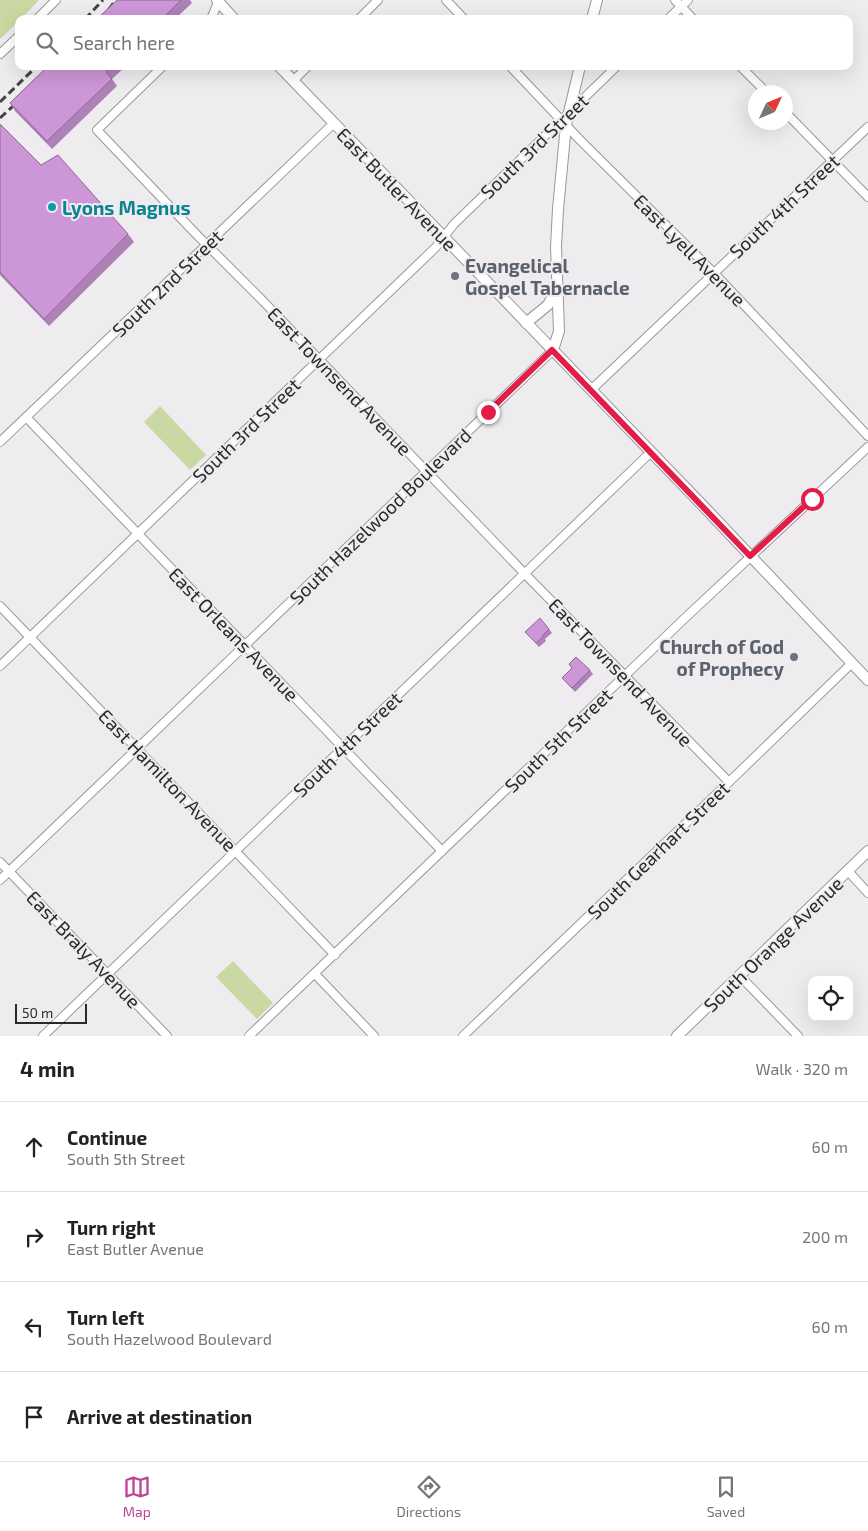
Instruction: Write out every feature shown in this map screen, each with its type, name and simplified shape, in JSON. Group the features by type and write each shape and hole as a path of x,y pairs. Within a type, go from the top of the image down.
{"street":[{"path":"41,15 56,0"},
{"path":"362,15 378,0"},
{"path":"446,0 460,15"},
{"path":"593,15 597,0"},
{"path":"675,0 689,15"},
{"path":"672,15 688,0"},
{"path":"213,15 218,1 230,15"},
{"path":"0,54 15,40"},
{"name":"East Townsend Avenue","path":"159,70 97,130 525,574 729,782"},
{"name":"East Butler Avenue","path":"282,70 868,680"},
{"path":"292,81 304,70"},
{"name":"East Lyell Avenue","path":"514,70 714,272 868,436"},
{"path":"552,350 559,331 556,247 565,120 579,70"},
{"name":"South 3rd Street","path":"0,666 435,248 454,224 565,120 613,70"},
{"path":"744,70 759,85"},
{"path":"793,120 868,197"},
{"name":"South 2nd Street","path":"0,442 333,124"},
{"name":"South 4th Street","path":"591,390 868,127"},
{"path":"526,323 548,305 557,289"},
{"name":"South Hazelwood Boulevard","path":"0,880 552,350"},
{"name":"East Orleans Avenue","path":"26,417 442,850"},
{"name":"South 5th Street","path":"249,1036 750,556 868,447"},
{"name":"South 4th Street","path":"43,1036 651,452"},
{"name":"East Hamilton Avenue","path":"0,606 335,955"},
{"name":"South Gearhart Street","path":"463,1036 852,663"},
{"name":"South Orange Avenue","path":"677,1036 868,852"},
{"name":"East Braly Avenue","path":"0,862 167,1036"},
{"path":"848,871 868,893"},
{"path":"315,974 374,1036"},
{"path":"740,976 798,1036"}],"green space":[{"path":"0,0 39,0 25,15 15,15 15,25 0,39"},
{"path":"160,406 206,455 190,470 144,422"},
{"path":"233,961 273,1003 257,1019 216,977"}],"building":[{"path":"117,0 181,0 166,15 101,15"},
{"path":"44,70 108,70 106,72 112,79 47,141 10,103"},
{"name":"Lyons Magnus","path":"0,124 41,165 58,155 128,234 44,319 0,272"},
{"path":"540,618 549,629 536,643 525,632"},
{"path":"576,657 590,670 572,688 562,678 572,668 569,664"}],"railway":[{"path":"89,15 103,0"},
{"path":"104,15 116,0"},
{"path":"0,102 33,70"},
{"path":"0,118 22,98"}],"place":[{"name":"Lyons Magnus","path":"52,207"},
{"name":"Evangelical Gospel Tabernacle","path":"455,276"},
{"name":"Church of God of Prophecy","path":"794,657"}],"route":[{"path":"488,412 552,350 750,556 812,499"}]}
